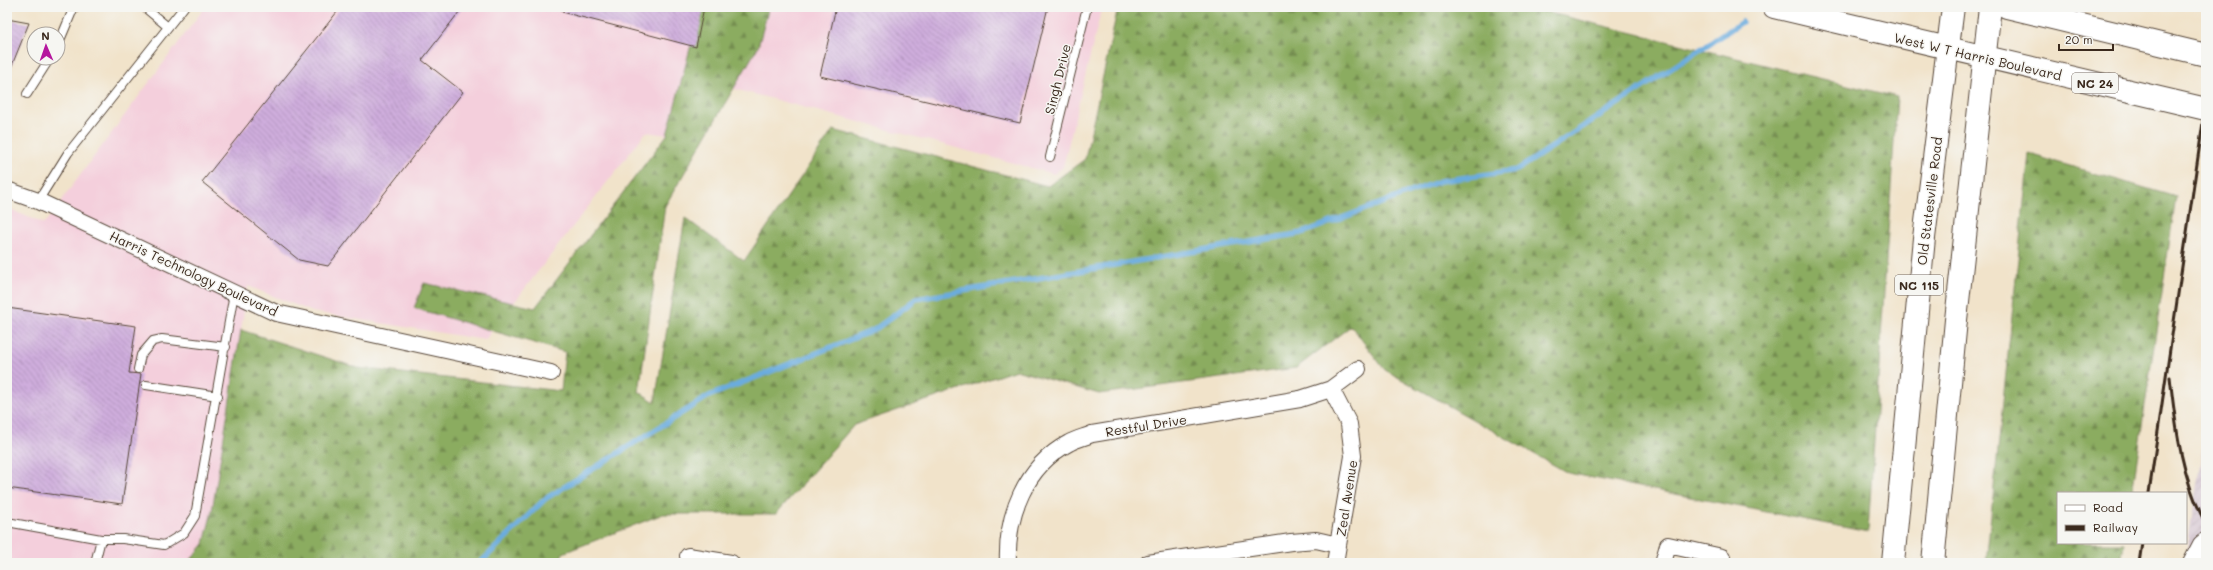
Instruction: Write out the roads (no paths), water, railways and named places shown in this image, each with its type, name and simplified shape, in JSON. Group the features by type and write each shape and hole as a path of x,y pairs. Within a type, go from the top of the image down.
{"main road":[{"name":"West W T Harris Boulevard","path":"1774,7 2206,109"},
{"name":"Old Statesville Road","path":"1893,563 1924,238 1953,7"},
{"name":"NC 115","path":"1933,563 1990,7"},
{"path":"2006,7 2206,55"}],"street":[{"name":"Harris Technology Boulevard","path":"7,190 38,201 276,313 551,372"},
{"name":"Restful Drive","path":"1008,563 1009,526 1026,485 1036,469 1069,443 1092,434 1300,399 1330,389 1358,369"},
{"name":"Zeal Avenue","path":"1330,389 1349,424 1353,456 1335,563"},
{"path":"1148,563 1291,542 1316,540 1338,545"},
{"path":"2191,563 2201,544 2206,540"},
{"path":"1663,563 1668,545 1722,556 1721,563"},
{"path":"688,556 731,563"}],"lane":[{"path":"66,26 74,7"},
{"path":"144,7 168,27"},
{"path":"38,201 68,153 184,7"},
{"name":"Singh Drive","path":"1050,156 1087,7"},
{"path":"27,94 45,66"},
{"path":"7,522 101,539 122,539 164,545 184,533 195,516 218,396 234,293"},
{"path":"138,369 141,355 153,341 162,339 226,347"},
{"path":"146,385 218,396"},
{"path":"95,563 101,539"}],"waterway":[{"path":"480,563 545,499 709,396 874,330 916,299 1302,233 1440,181 1517,170 1742,22"}],"railway":[{"path":"2149,492 2206,102"},
{"path":"2170,377 2177,434 2185,471 2206,524"},
{"path":"2139,563 2142,544"}]}
